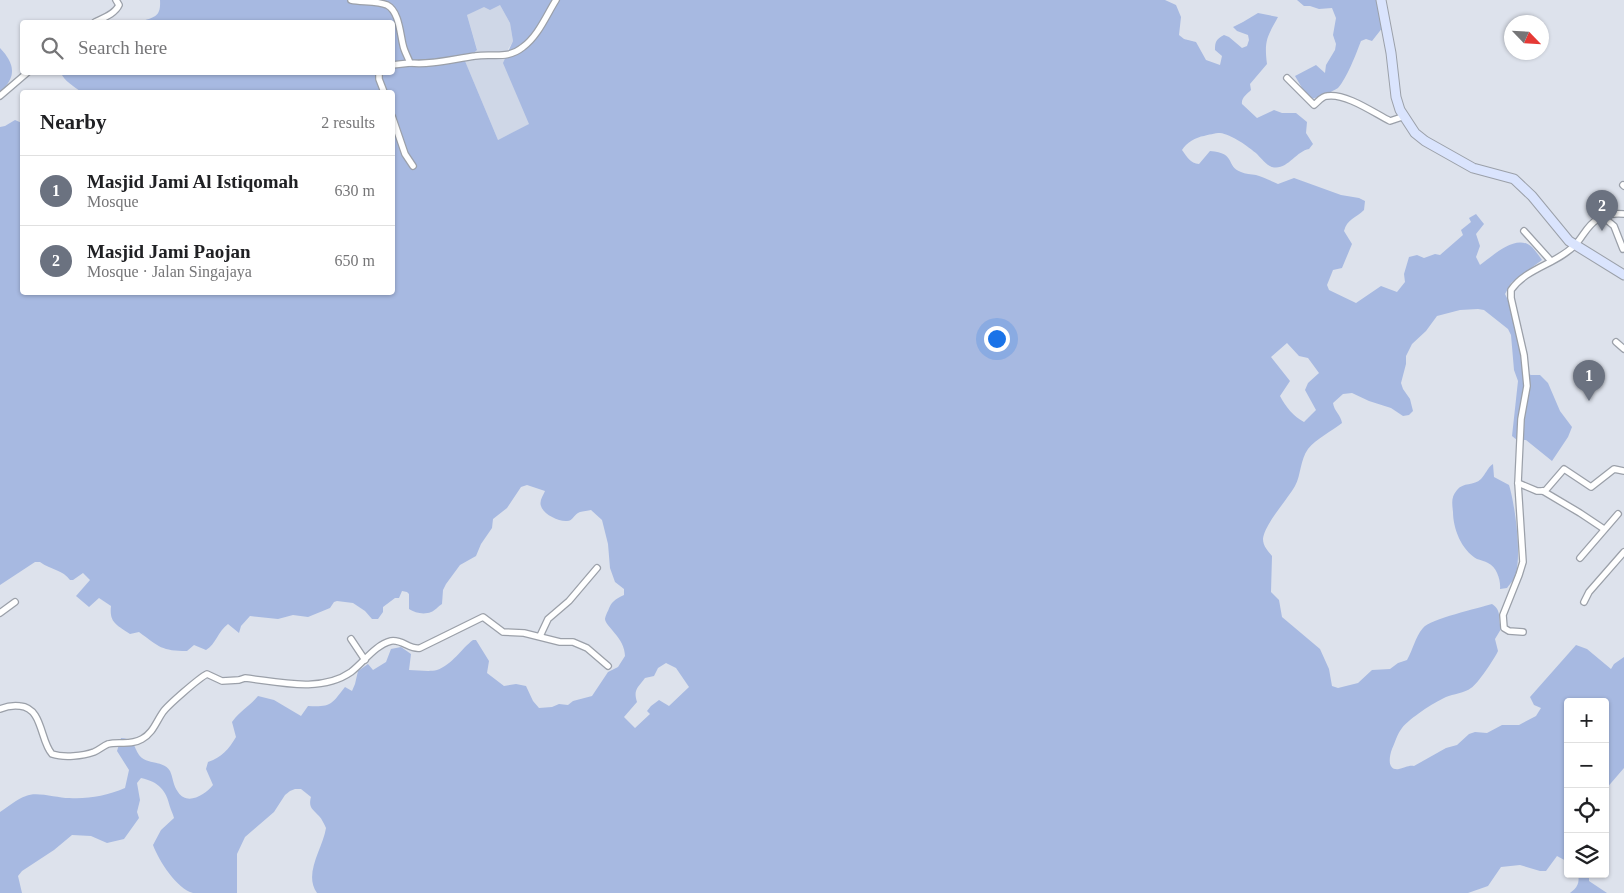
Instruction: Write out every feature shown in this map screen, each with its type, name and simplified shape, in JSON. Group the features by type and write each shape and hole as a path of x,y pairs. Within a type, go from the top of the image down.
{"street":[{"path":"99,20 117,9 119,5 116,0"},
{"path":"351,0 380,3 389,6 401,32 403,46 410,63"},
{"path":"395,65 422,64 484,55 500,56 519,50 529,43 538,31 556,0"},
{"path":"1381,0 1391,53 1396,97 1400,110 1415,133 1425,141 1473,168 1514,179 1532,196 1562,234 1575,246 1624,275"},
{"path":"0,96 24,75"},
{"path":"379,75 383,90"},
{"path":"1287,78 1314,105 1324,96 1330,96 1352,102 1390,121 1404,116"},
{"path":"395,125 405,154 413,166"},
{"path":"1523,632 1504,628 1503,614 1523,562 1518,483 1521,419 1527,386 1522,342 1510,292 1519,280 1575,246 1592,222 1602,216 1614,213 1624,214"},
{"path":"1602,216 1617,231 1622,248"},
{"path":"1524,231 1551,261"},
{"path":"1616,342 1624,348"},
{"path":"1543,491 1564,469 1591,487 1614,469 1624,471"},
{"path":"1518,483 1530,489 1543,491 1604,529"},
{"path":"1580,558 1618,514"},
{"path":"1584,602 1589,592 1624,552"},
{"path":"540,636 548,619 569,601 597,568"},
{"path":"0,613 15,602"},
{"path":"0,709 7,706 24,706 28,708 38,719 46,745 52,754 59,756 79,755 96,751 108,744 136,742 145,737 152,731 170,703 206,674 222,681 246,678 302,685 322,683 346,675 387,642 394,640 415,649 420,648 483,617 503,632 540,636 587,648 608,666"},
{"path":"351,639 365,660"}],"shaded area":[{"path":"160,0 1165,0 1176,5 1181,17 1179,35 1184,39 1196,42 1206,60 1220,65 1222,56 1215,50 1219,38 1224,35 1229,37 1242,48 1247,46 1248,35 1237,31 1233,27 1258,13 1278,17 1267,39 1267,64 1250,84 1251,90 1243,98 1242,104 1257,118 1274,110 1282,113 1296,113 1307,122 1306,133 1313,144 1309,149 1300,153 1287,164 1277,167 1268,165 1254,151 1240,141 1220,133 1192,141 1182,150 1191,161 1199,164 1210,151 1218,152 1224,154 1236,169 1243,173 1259,176 1278,184 1294,178 1341,195 1365,201 1364,210 1345,227 1344,231 1352,244 1342,268 1333,270 1327,285 1329,290 1356,303 1381,286 1397,292 1405,282 1404,274 1409,257 1417,255 1424,258 1435,254 1440,255 1463,235 1461,230 1471,222 1469,218 1476,214 1484,224 1476,234 1480,246 1476,257 1480,265 1498,251 1512,244 1526,243 1532,247 1542,260 1511,283 1505,294 1512,308 1525,372 1531,375 1540,375 1548,383 1560,411 1572,427 1568,437 1552,461 1526,440 1517,440 1512,436 1518,381 1514,370 1511,335 1508,329 1484,310 1460,310 1437,316 1426,331 1412,344 1406,356 1401,383 1410,399 1413,411 1409,415 1403,416 1391,408 1352,393 1343,394 1333,403 1342,423 1308,449 1303,458 1295,486 1267,527 1263,542 1272,556 1271,592 1279,600 1282,617 1320,649 1329,669 1332,686 1338,688 1358,683 1372,670 1390,669 1398,663 1407,660 1418,635 1427,625 1492,604 1495,606 1499,615 1501,629 1495,639 1498,651 1474,686 1435,703 1416,715 1402,728 1390,756 1391,766 1395,769 1414,766 1446,748 1457,745 1469,734 1475,732 1487,733 1502,725 1519,725 1536,716 1541,708 1534,705 1530,697 1576,645 1587,649 1611,669 1614,664 1624,657 1624,768 1609,785 1609,698 1564,698 1564,860 1557,856 1546,871 1520,865 1501,867 1488,886 1468,893 317,893 313,886 313,869 326,828 311,806 311,797 301,789 295,789 285,795 274,812 245,837 237,854 237,893 193,893 175,880 164,866 153,845 161,830 174,818 164,791 157,784 141,778 137,783 140,800 137,812 139,818 124,839 107,843 91,836 72,835 54,850 22,871 18,876 22,893 0,893 0,812 19,799 30,795 41,794 64,798 84,798 104,795 125,788 129,770 117,751 121,738 130,740 142,758 167,768 178,792 182,796 191,799 201,795 213,785 206,769 208,762 221,755 230,745 236,737 232,722 258,696 274,700 301,716 308,706 330,704 345,687 352,691 358,671 368,664 373,670 386,662 391,649 401,647 411,654 409,670 434,671 442,668 469,643 476,640 489,661 487,673 504,686 516,684 526,686 533,701 539,708 552,707 559,704 568,705 573,701 592,696 608,672 618,667 625,656 619,638 605,619 612,603 624,595 624,589 615,582 610,568 608,544 602,520 591,510 578,513 569,521 556,519 542,509 541,500 545,491 527,485 521,487 507,508 493,519 492,528 481,544 476,556 460,565 443,590 442,604 434,611 428,613 414,612 409,609 409,594 402,591 399,598 395,598 383,607 383,612 378,619 372,619 365,611 353,603 337,601 330,608 308,617 293,615 278,619 250,616 241,626 239,633 228,624 206,650 194,645 187,651 179,651 161,647 139,632 130,634 115,623 111,616 111,606 99,598 89,607 76,596 90,580 83,573 70,580 60,572 40,562 35,562 0,585 0,127 15,120 20,122 20,295 395,295 395,90 78,90 62,75 395,75 395,20 147,20 158,13","holes":["500,5 510,23 513,41 503,63 529,124 498,140 465,61 477,50 467,15 484,7 490,10","1287,343 1299,356 1308,358 1319,373 1308,383 1305,390 1316,410 1304,422 1284,404 1280,396 1290,381 1271,357","666,663 676,668 689,687 669,706 659,700 651,706 647,711 650,714 635,728 624,717 637,702 636,691 638,687 645,678 654,676 658,668"]},
{"path":"1297,0 1378,0 1383,27 1372,41 1366,39 1361,41 1348,72 1338,88 1312,99 1305,93 1295,76 1316,65 1325,73 1326,65 1335,50 1336,44 1333,35 1336,18 1332,8 1319,9 1304,6"},
{"path":"500,5 510,23 513,41 508,49 522,104 530,124 498,140 465,61 477,49 467,15 484,6"},
{"path":"0,48 9,60 12,70 9,81 0,92"},
{"path":"1493,464 1494,477 1509,485 1516,518 1518,546 1517,571 1514,579 1507,588 1500,589 1499,578 1494,568 1487,562 1471,555 1462,544 1453,518 1452,506 1457,490 1462,486 1478,481"},
{"path":"1579,878 1589,878 1589,881 1607,893 1570,893"}],"place":[{"name":"Masjid Jami Paojan","path":"1602,231"},
{"name":"Masjid Jami Al Istiqomah","path":"1589,401"}]}
